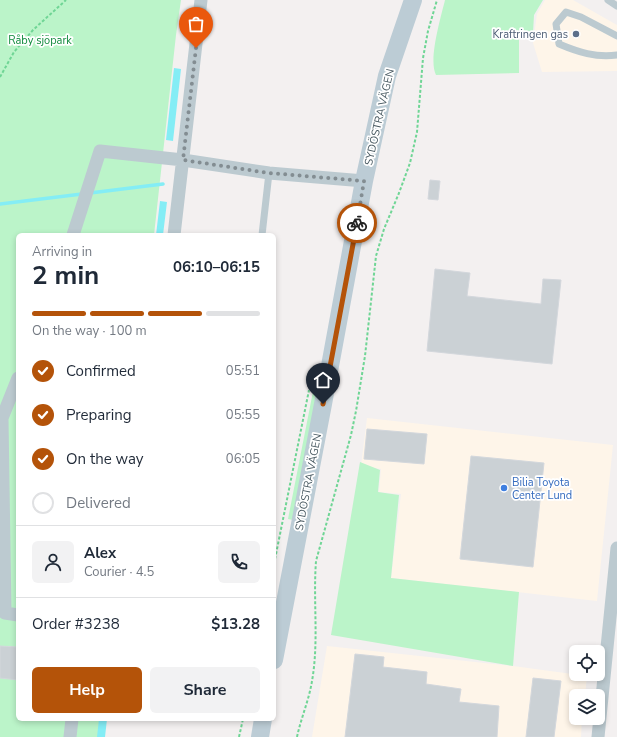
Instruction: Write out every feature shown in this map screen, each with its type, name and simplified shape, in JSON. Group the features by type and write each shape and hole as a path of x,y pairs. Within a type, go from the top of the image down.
{"main road":[{"name":"SYDÖSTRA VÄGEN","path":"276,650 364,181 387,76 413,0"},
{"path":"260,737 263,721"}],"street":[{"path":"174,233 201,0"},
{"path":"73,233 100,151 183,160 269,173 364,181"},
{"path":"16,383 1,418 4,614 16,615"},
{"path":"598,737 617,548"},
{"path":"70,737 72,721"}],"lane":[{"path":"608,0 617,6"},
{"path":"617,36 581,17 566,12 556,24 559,44 577,52 605,57 617,55"},
{"path":"262,233 269,173"}],"path":[{"path":"0,77 14,52 33,30 66,0"},
{"path":"297,737 312,681 315,632 314,579 316,561 350,441 356,411 365,356 376,256 384,229 410,163 417,132 423,58 428,31 437,0"},
{"path":"276,554 310,383"},
{"path":"239,737 243,721"}],"shaded area":[{"name":"Kraftringen gas","path":"545,0 573,0 617,25 617,71 542,72 533,43 537,14"},
{"path":"367,418 613,445 597,601 391,578 401,494 379,492 381,469 361,466"},
{"path":"327,646 513,666 569,674 569,681 586,681 586,689 569,689 569,725 582,725 581,737 312,737"}],"green space":[{"name":"Råby sjöpark","path":"0,0 181,0 154,233 16,233 16,721 102,721 102,737 0,737"},
{"path":"445,0 543,0 534,15 533,33 519,33 519,73 436,75 433,59 434,49"},
{"path":"316,376 321,377 293,520 288,519"},
{"path":"360,462 380,470 378,492 399,495 391,578 519,592 513,666 331,635"}],"water":[{"path":"174,68 181,69 173,141 166,140"},
{"path":"160,201 167,202 163,233 156,233"},
{"path":"99,721 107,721 105,737 97,737"}],"building":[{"path":"430,180 440,181 438,200 428,199"},
{"path":"435,269 470,273 467,296 541,304 543,279 561,280 552,364 427,351"},
{"path":"367,429 427,434 424,464 364,459"},
{"name":"Bilia Toyota Center Lund","path":"471,456 544,463 533,567 460,559"},
{"path":"0,646 16,647 16,680 0,678"},
{"path":"355,654 384,657 383,667 427,672 426,684 461,689 459,702 499,706 497,737 345,737"},
{"path":"533,678 561,681 554,737 526,737"}],"waterway":[{"path":"90,193 163,184"},
{"path":"0,204 82,194"}],"way so far":[{"path":"196,48 183,160 269,173 364,181 357,223"}],"place":[{"name":"Kraftringen gas","path":"576,34"},
{"name":"Bilia Toyota Center Lund","path":"504,488"}],"route":[{"path":"323,404 357,223"}]}
